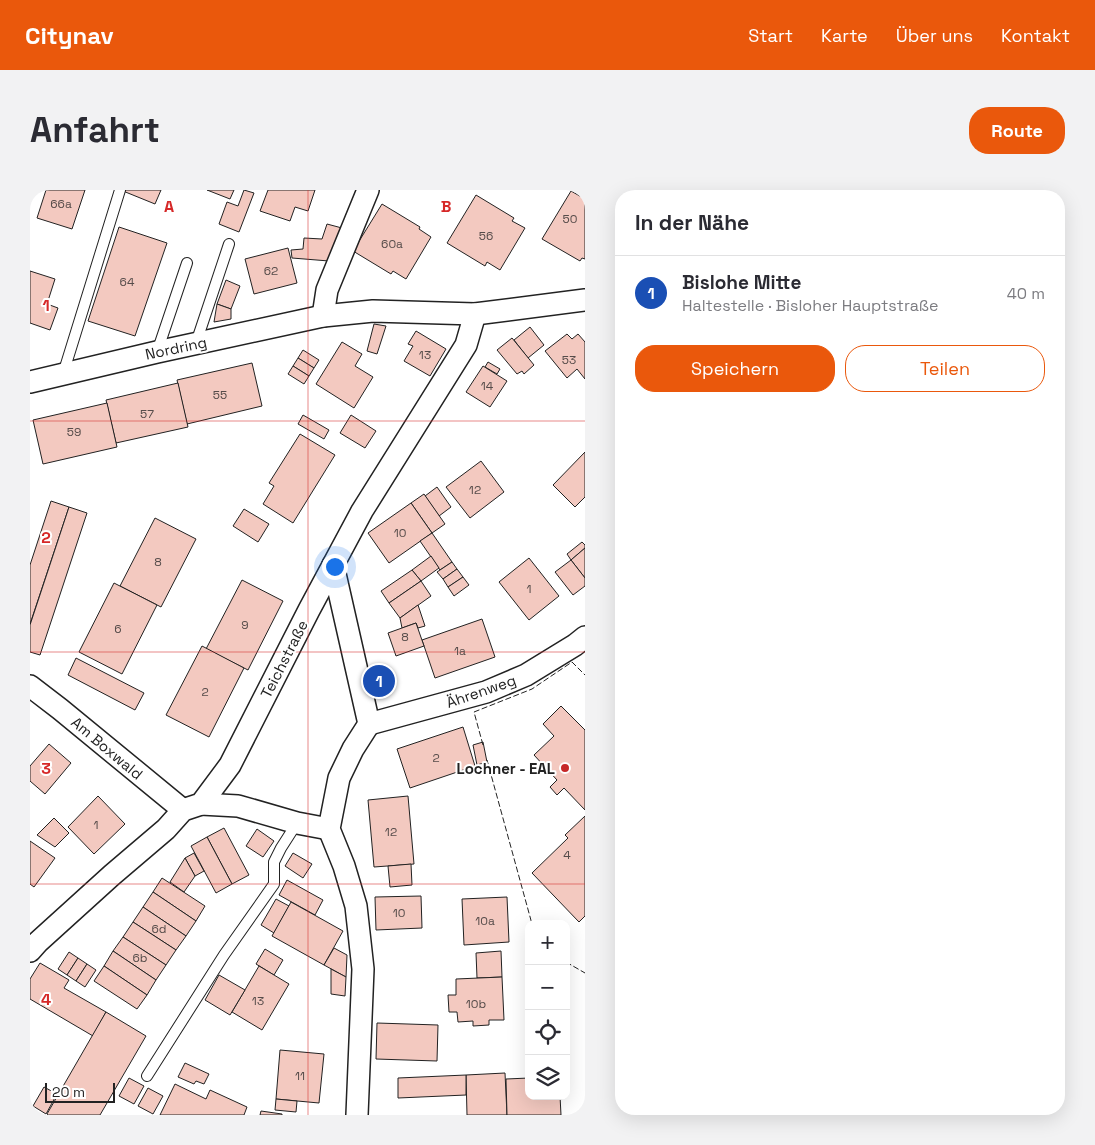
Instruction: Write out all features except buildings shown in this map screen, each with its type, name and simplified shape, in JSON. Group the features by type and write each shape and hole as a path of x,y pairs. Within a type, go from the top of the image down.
{"street":[{"path":"323,316 327,290 368,190"},
{"name":"Nordring","path":"30,382 323,316 373,310 475,314 585,300"},
{"name":"Teichstraße","path":"30,951 112,875 192,807 230,765 362,511 466,345 475,314"},
{"path":"333,565 369,724 353,749 339,778 329,829 344,866 356,906 363,969 357,1115"},
{"name":"Ährenweg","path":"369,724 486,692 526,676 585,637"},
{"name":"Am Boxwald","path":"30,686 192,807"},
{"path":"192,807 238,806 296,823 329,829"}],"lane":[{"path":"63,374 120,190"},
{"path":"196,344 229,244"},
{"path":"157,352 187,263"},
{"path":"146,1076 224,955 274,884 274,862 296,823"}],"fence":[{"path":"483,745 474,712 532,689 572,662 585,675"},
{"path":"487,760 531,920"},
{"path":"570,964 585,973"}],"place":[{"name":"Bislohe Mitte","path":"379,681"},
{"name":"Lochner - EAL","path":"565,768"}]}
